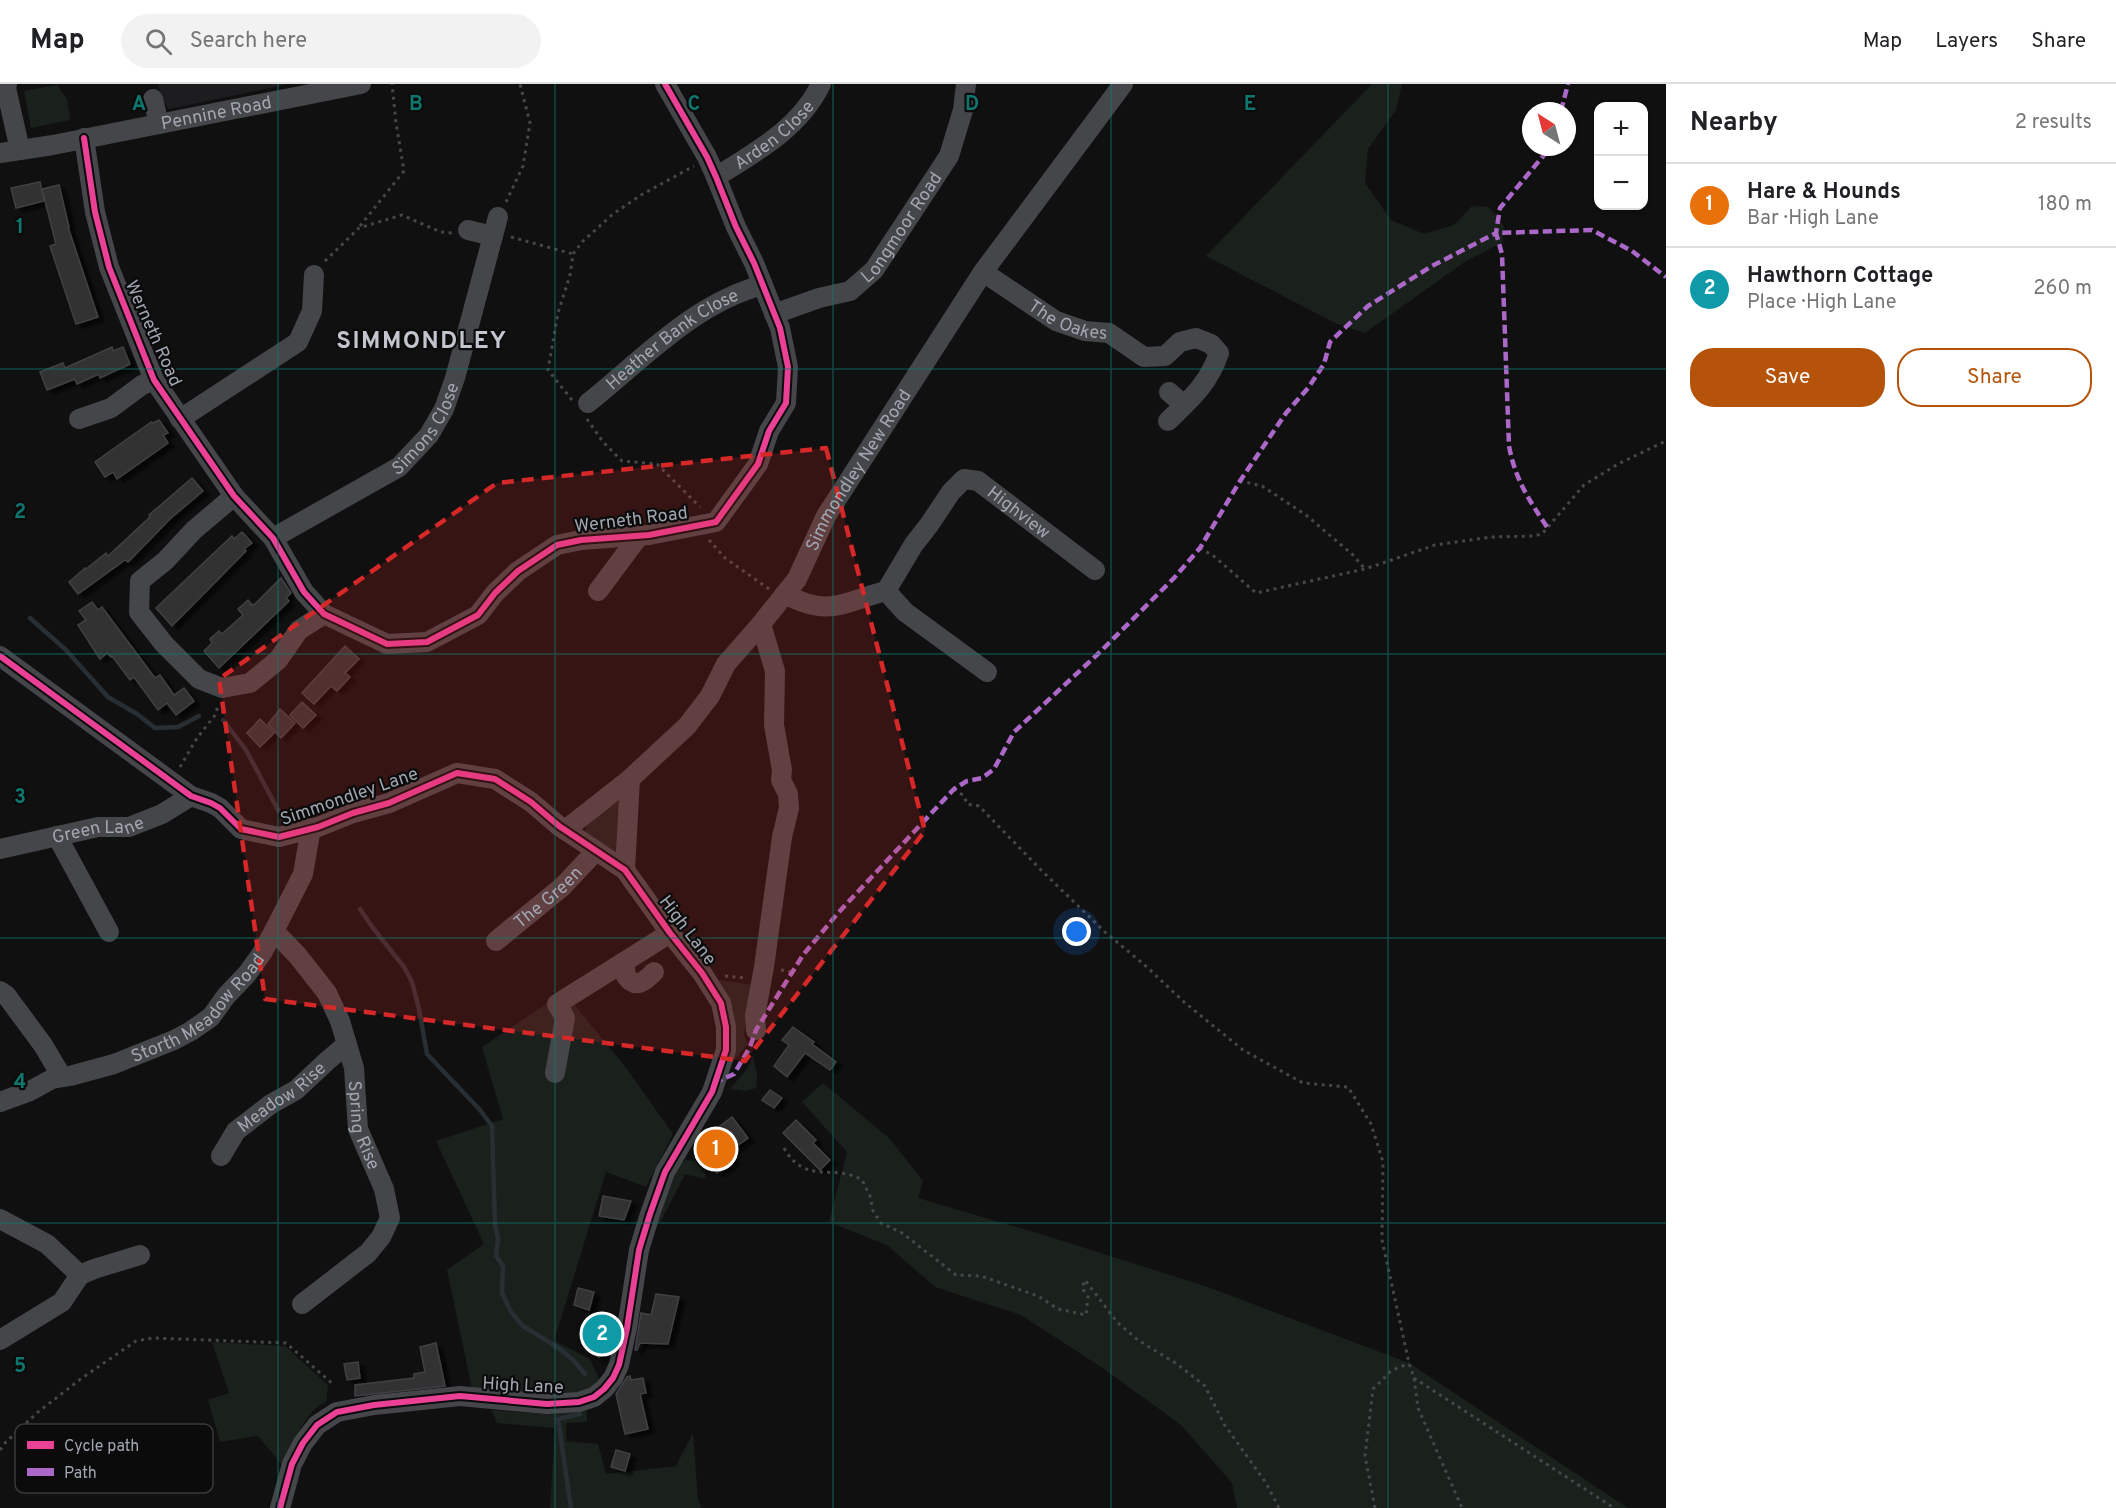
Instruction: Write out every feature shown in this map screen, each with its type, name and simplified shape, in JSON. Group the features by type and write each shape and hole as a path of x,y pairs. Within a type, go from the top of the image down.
{"street":[{"path":"7,84 20,150"},
{"name":"Pennine Road","path":"0,153 361,84"},
{"path":"665,84 707,157 763,285 780,328 788,367 786,403 769,431 758,464 717,522"},
{"name":"Arden Close","path":"716,177 773,141 815,97 821,84"},
{"name":"Longmoor Road","path":"774,314 819,298 850,291 874,270 949,156 963,110 966,84"},
{"name":"Simmondley New Road","path":"565,830 630,778 687,726 710,696 726,664 797,579 832,506 983,272 1123,84"},
{"path":"153,99 159,124"},
{"name":"Werneth Road","path":"84,138 95,212 109,267 154,380 234,496 273,538 304,592 324,614 387,644 427,642 478,615 495,593 518,571 558,545 581,540 639,536 717,522"},
{"path":"468,230 495,229"},
{"name":"Simons Close","path":"273,538 399,467 429,435 444,409 455,378 495,229"},
{"name":"The Oakes","path":"983,272 1056,321 1085,331 1109,333 1144,357 1165,356 1180,342 1196,338 1227,349 1199,391 1168,421"},
{"path":"180,419 298,342 312,311 314,275"},
{"name":"Heather Bank Close","path":"582,406 701,313 727,297 763,285"},
{"path":"79,419 111,408 142,385 154,380"},
{"path":"1169,392 1184,405"},
{"name":"Highview","path":"886,591 914,544 951,492 964,479 978,481 1095,570"},
{"path":"234,496 194,530 165,561 140,581 139,612 164,644 199,679 222,688 250,683 278,660 300,630 324,614"},
{"path":"598,591 639,536"},
{"path":"784,597 818,608 842,606 886,591 905,612 987,672"},
{"path":"756,1030 755,1016 789,808 788,794 781,780 782,770 774,725 775,671 761,624"},
{"name":"Simmondley Lane","path":"0,656 191,796 220,808 241,829 279,837 389,803 457,773 495,779 531,802 565,830 625,870"},
{"path":"625,870 630,778"},
{"name":"Green Lane","path":"0,849 98,827 129,826 162,814 191,796"},
{"name":"Storth Meadow Road","path":"0,1102 30,1091 52,1079 69,1077 114,1064 191,1031 211,1017 226,996 247,974 274,931 303,873 311,828"},
{"path":"57,836 109,932"},
{"name":"The Green","path":"496,941 562,887 596,851"},
{"name":"High Lane","path":"280,1508 292,1464 303,1443 317,1425 337,1412 374,1405 460,1396 547,1404 579,1402 594,1397 613,1378 619,1365 639,1250 650,1214 665,1172 711,1092 726,1050 726,1027 721,1003 702,973 625,870"},
{"name":"Spring Rise","path":"274,931 298,956 327,993 340,1021 354,1068 358,1129 384,1190 390,1218 381,1237 368,1253 302,1304"},
{"path":"555,1073 565,1018 557,1004 670,933"},
{"path":"624,962 626,976 633,983 644,982 654,972"},
{"path":"0,991 6,995 38,1038 62,1077"},
{"name":"Meadow Rise","path":"221,1156 236,1131 271,1104 296,1090 348,1044"},
{"path":"0,1220 47,1244 80,1275"},
{"path":"0,1340 62,1302 80,1275 140,1255"}],"path":[{"path":"314,275 359,228 404,171 392,84"},
{"path":"520,84 530,123 523,166 495,229 573,254"},
{"path":"707,157 613,214 583,241 573,254 570,275 558,313 548,370 582,406 603,442 622,461 657,464 717,522"},
{"path":"359,228 402,215 441,232 456,233 468,230"},
{"path":"1200,548 1215,557 1256,593 1365,569 1435,545 1491,537 1542,534 1584,485 1618,464 1666,441"},
{"path":"1240,481 1262,486 1306,515 1353,555 1365,569"},
{"path":"697,526 725,558 784,597"},
{"path":"170,780 186,761 197,738 216,714 222,688"},
{"path":"954,789 964,796 967,804 972,807 979,806 1042,872 1106,933 1184,1002 1243,1050 1303,1083 1348,1087 1371,1124 1383,1162 1382,1240 1414,1378 1418,1408 1462,1508"},
{"path":"702,973 762,981"},
{"path":"784,1148 790,1159 802,1168 824,1174 844,1174 862,1180 870,1196 873,1211 881,1223 902,1233 956,1275 981,1276 1038,1296 1058,1309 1086,1315 1088,1298 1082,1288 1085,1280 1117,1323 1205,1386 1224,1424 1266,1484 1279,1508"},
{"path":"25,1424 82,1378 136,1341 153,1338 286,1343 334,1385"},
{"path":"1375,1508 1365,1456 1373,1389 1391,1371 1409,1363"},
{"path":"1414,1378 1614,1508"},
{"path":"0,1450 15,1434"}],"highlighted area":[{"path":"826,448 925,831 745,1061 265,999 219,679 497,483"}],"shaded area":[{"path":"158,84 289,84 169,109 161,97"},
{"path":"1372,84 1402,84 1396,110 1368,149 1365,183 1391,220 1424,234 1454,225 1472,206 1489,207 1504,226 1503,242 1466,261 1365,333 1335,323 1206,256"},
{"path":"57,85 67,99 70,120 31,128 24,91"},
{"path":"617,802 622,804 617,852 585,832 587,823"},
{"path":"712,979 753,985 744,1035 748,1044 729,1066"},
{"path":"564,992 627,1069 673,1134 646,1187 606,1172 554,1341 590,1359 600,1381 574,1397 472,1389 447,1270 484,1244 436,1141 503,1119 482,1047"},
{"path":"753,1056 757,1075 756,1088 744,1091 730,1089 746,1070"},
{"path":"823,1083 890,1139 923,1181 918,1198 1208,1287 1409,1363 1628,1508 1237,1508 1232,1483 1181,1425 1104,1369 1021,1315 935,1287 887,1245 829,1222 847,1152 802,1102"},
{"path":"686,1160 695,1161 706,1176 705,1179 685,1174 660,1223 654,1220 677,1164"},
{"path":"212,1342 285,1346 328,1385 326,1402 312,1412 306,1420 282,1465 258,1436 220,1442 208,1400 229,1393"},
{"path":"491,1410 546,1414 587,1411 587,1422 566,1423 566,1441 598,1444 606,1474 676,1466 693,1433 698,1500 702,1508 550,1508 555,1428 497,1423"}],"building":[{"path":"40,182 44,201 16,208 11,188"},
{"path":"59,185 68,227 98,317 76,324 50,246 56,244 42,189"},
{"path":"112,347 113,351 123,347 130,364 100,378 99,374 77,384 75,379 47,390 40,372 63,363 65,368"},
{"path":"159,420 168,433 163,435 168,443 117,479 113,472 105,477 95,462 151,422"},
{"path":"192,478 203,491 171,518 128,562 125,560 78,594 69,582 106,553 108,556 150,517 149,515"},
{"path":"242,532 252,543 172,626 156,608 232,536 234,539"},
{"path":"281,578 291,593 286,598 289,601 219,668 204,651 212,643 210,639 219,631 222,634 243,615 238,609 248,600 252,605 255,604"},
{"path":"92,602 98,610 102,607 155,678 160,675 174,695 184,688 194,701 176,715 167,703 158,710 134,677 130,680 112,656 107,653 100,659 78,625 86,620 79,611"},
{"path":"345,646 359,659 345,673 350,677 337,691 331,686 314,704 302,693"},
{"path":"302,702 316,715 303,728 290,715"},
{"path":"280,709 295,723 281,738 268,724"},
{"path":"260,719 274,733 260,747 247,733"},
{"path":"793,1027 836,1062 830,1070 805,1053 787,1077 774,1066 789,1045 782,1040"},
{"path":"770,1090 782,1098 774,1108 762,1100"},
{"path":"732,1117 748,1138 727,1153 733,1161 717,1173 696,1144"},
{"path":"796,1120 816,1140 813,1143 830,1160 820,1170 783,1133"},
{"path":"603,1196 631,1201 624,1220 599,1216"},
{"path":"578,1288 594,1292 589,1310 574,1305"},
{"path":"656,1294 679,1297 668,1344 640,1343 635,1350 641,1313 651,1315"},
{"path":"597,1319 616,1323 611,1346 608,1346 599,1357 593,1353 590,1342"},
{"path":"436,1343 445,1386 355,1396 355,1385 414,1378 414,1374 425,1372 420,1347"},
{"path":"358,1362 360,1378 347,1380 344,1364"},
{"path":"630,1376 631,1380 643,1378 646,1393 640,1394 648,1429 625,1434 616,1394"},
{"path":"616,1450 630,1454 625,1471 611,1467"}],"waterway":[{"path":"30,618 66,650 108,697 155,728 178,727 199,716"},
{"path":"223,720 246,750 285,823"},
{"path":"360,909 404,967 412,982 427,1054 480,1110 492,1126 495,1225 498,1238 496,1256 503,1266 502,1293 511,1312 523,1326 560,1349 585,1374"},
{"path":"571,1508 558,1419 580,1414"}],"marked path":[{"path":"1563,102 1568,84"},
{"path":"714,1083 734,1074 750,1047 756,1030 803,955 838,913 954,789 967,781 982,778 994,769 1014,732 1100,652 1174,578 1200,548 1240,481 1286,413 1308,388 1324,364 1330,342 1368,306 1432,266 1496,233 1500,208 1543,156"},
{"path":"1547,527 1519,479 1509,446 1502,254 1496,233 1592,230 1632,251 1666,277"}],"cycle path":[{"path":"84,138 95,212 109,267 154,380 234,496 273,538 304,592 324,614 387,644 427,642 478,615 495,593 518,571 557,545 581,540 649,535 716,522 758,464 769,431 786,403 788,367 780,328 707,157 665,84"},
{"path":"0,656 191,796 220,808 241,829 279,837 318,827 353,813 389,803 457,773 495,779 531,802 559,826 625,870 702,973 721,1003 726,1027 726,1050 712,1092 665,1172 639,1250 619,1365 613,1378 604,1389 594,1397 579,1402 547,1404 460,1396 374,1405 337,1412 317,1425 303,1443 292,1464 280,1508"}],"place":[{"name":"Hare & Hounds","path":"716,1149"},
{"name":"Hawthorn Cottage","path":"602,1334"}],"district":[{"name":"SIMMONDLEY","path":"422,340"}]}
